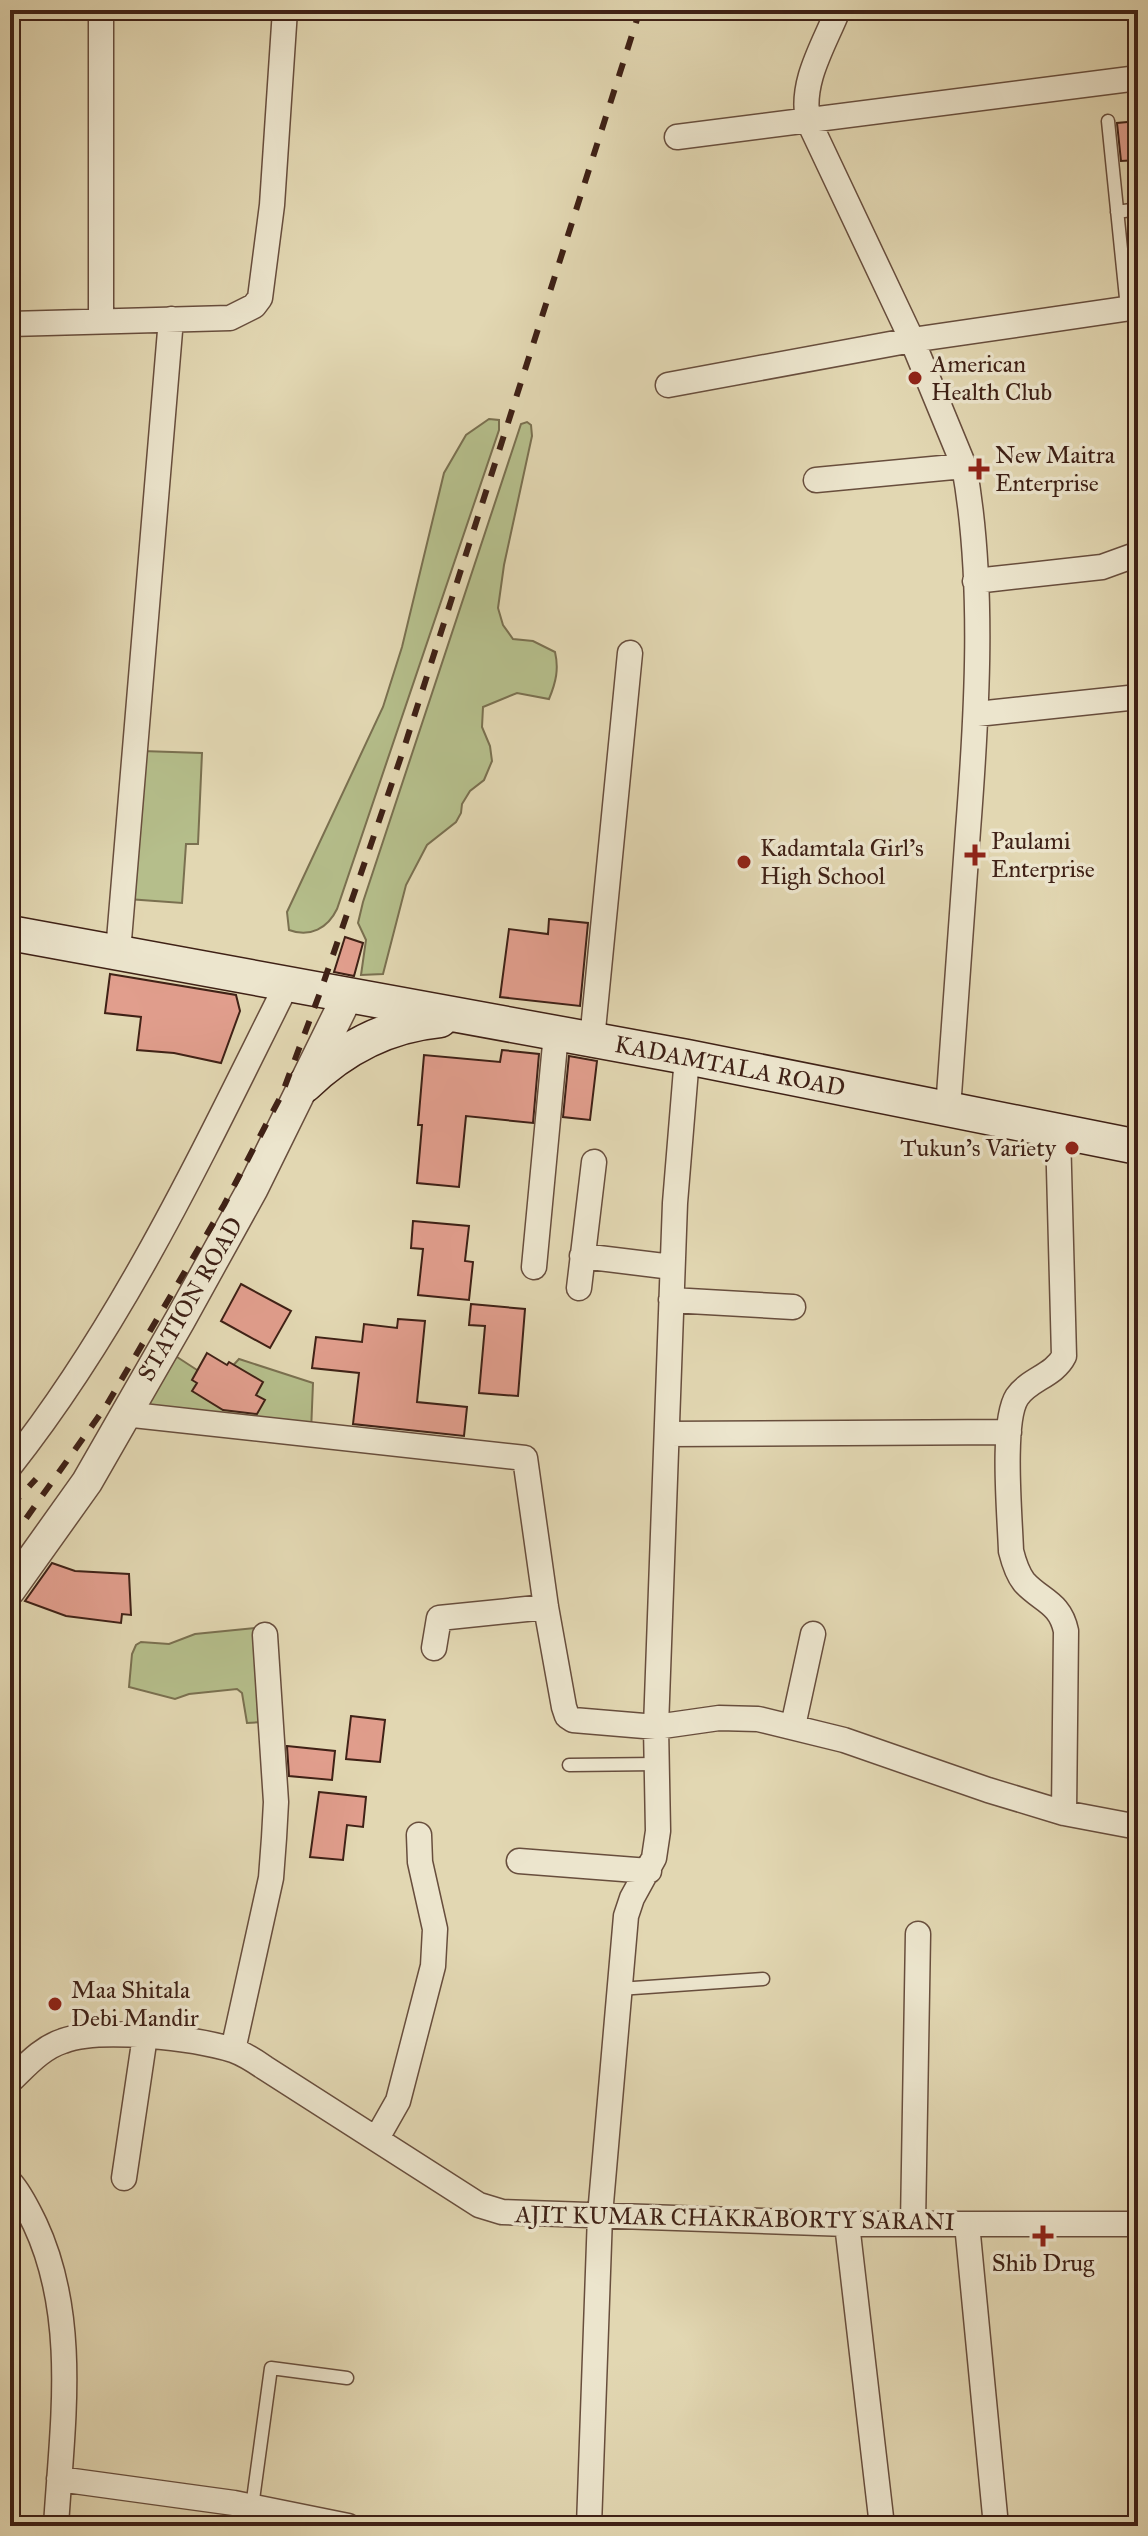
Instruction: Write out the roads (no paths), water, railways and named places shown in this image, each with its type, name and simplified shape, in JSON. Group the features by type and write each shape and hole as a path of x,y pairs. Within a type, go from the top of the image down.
{"main road":[{"name":"KADAMTALA ROAD","path":"10,933 687,1057 1138,1147"},
{"path":"305,1085 346,1051 399,1027 449,1019 500,1024"}],"street":[{"path":"101,10 101,320"},
{"path":"10,324 230,318 254,306 260,298 272,205 285,10"},
{"path":"838,10 806,87 808,120 912,340 964,466 975,581 977,714 948,1109"},
{"path":"677,137 1138,78"},
{"path":"668,385 912,340 1132,307"},
{"path":"118,952 171,319"},
{"path":"816,480 964,466"},
{"path":"975,581 1102,567 1138,554"},
{"path":"592,1040 630,653"},
{"path":"977,714 1138,697"},
{"path":"10,1466 83,1362 182,1193 287,984"},
{"name":"STATION ROAD","path":"10,1590 87,1482 223,1243 305,1085 335,993"},
{"path":"534,1267 556,1034"},
{"path":"589,2526 600,2215 626,1916 632,1898 654,1858 658,1831 656,1727 672,1267 687,1057"},
{"path":"1058,1132 1064,1356 1060,1364 1017,1397 1009,1432 1011,1551 1015,1567 1025,1583 1063,1617 1066,1631 1064,1813"},
{"path":"579,1288 594,1162"},
{"path":"582,1256 672,1267"},
{"path":"671,1300 793,1307"},
{"path":"124,1414 525,1458 546,1607 567,1716 583,1722 656,1727 739,1717 793,1726 880,1751 988,1790 1064,1813 1138,1827"},
{"path":"667,1434 1009,1432"},
{"path":"434,1648 439,1618 546,1607"},
{"path":"793,1726 813,1634"},
{"path":"233,2050 271,1878 276,1802 265,1635"},
{"path":"377,2138 398,2101 433,1966 435,1929 420,1862 419,1835"},
{"path":"519,1861 649,1871"},
{"path":"913,2224 918,1934"},
{"name":"AJIT KUMAR CHAKRABORTY SARANI","path":"10,2081 41,2052 61,2041 98,2035 145,2036 233,2050 486,2208 512,2213 847,2224 1138,2224"},
{"path":"124,2178 145,2036"},
{"path":"10,2182 28,2209 42,2240 61,2316 64,2356 56,2526"},
{"path":"847,2224 882,2526"},
{"path":"967,2224 996,2526"},
{"path":"59,2479 252,2507 348,2526"}],"lane":[{"path":"1108,121 1122,265 1132,307"},
{"path":"1117,212 1138,209"},
{"path":"1122,265 1138,263"},
{"path":"569,1765 657,1764"},
{"path":"619,1989 763,1979"},
{"path":"252,2507 271,2368 347,2378"}],"railway":[{"path":"10,1541 106,1406 224,1205 282,1094 404,748 640,10"},
{"path":"10,1507 36,1479"}],"place":[{"name":"American Health Club","path":"915,378"},
{"name":"New Maitra Enterprise","path":"979,469"},
{"name":"Paulami Enterprise","path":"975,855"},
{"name":"Kadamtala Girl's High School","path":"744,862"},
{"name":"Tukun's Variety","path":"1072,1148"},
{"name":"Maa Shitala Debi Mandir","path":"55,2004"},
{"name":"Shib Drug","path":"1043,2236"}]}
